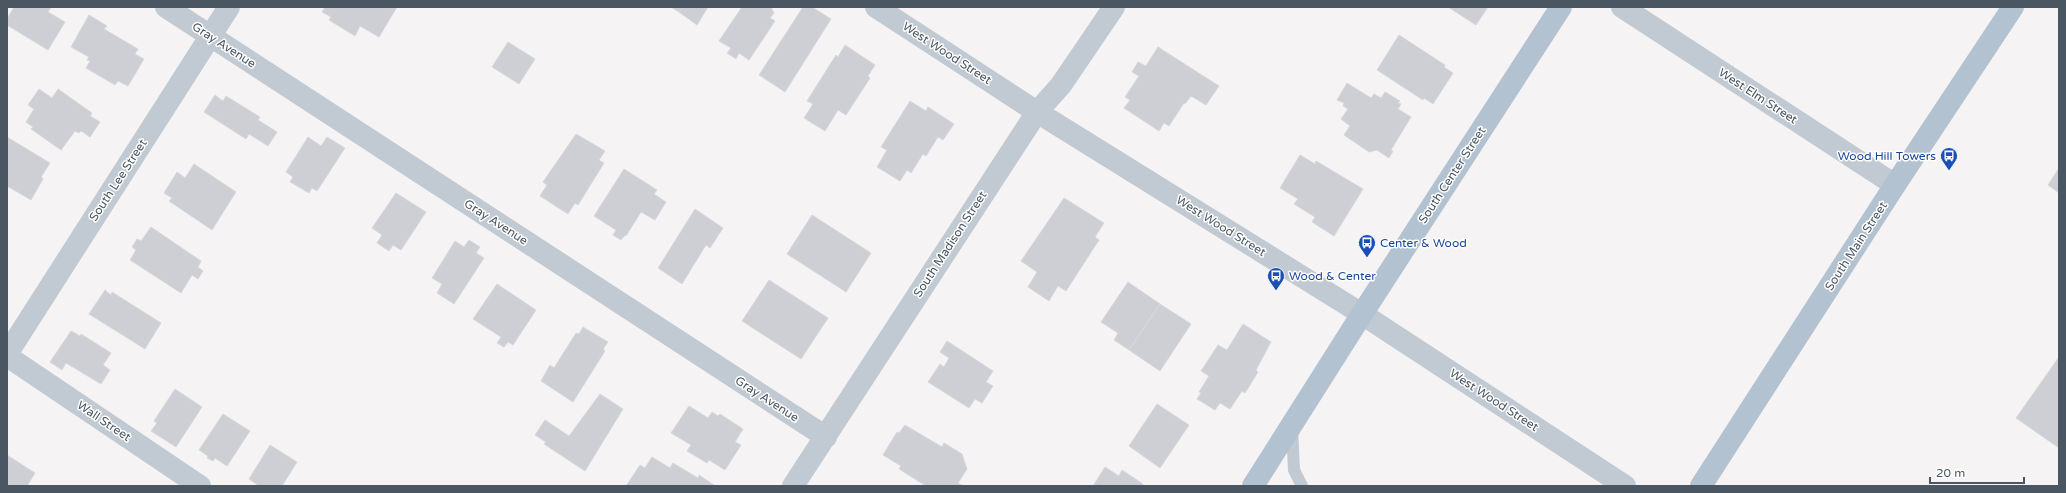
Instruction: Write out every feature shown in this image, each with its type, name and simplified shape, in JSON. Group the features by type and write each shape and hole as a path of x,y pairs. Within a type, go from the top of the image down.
{"main road":[{"name":"South Center Street","path":"1253,486 1362,314 1561,7"},
{"name":"South Main Street","path":"1701,486 1895,185 2013,7"}],"street":[{"name":"Gray Avenue","path":"166,7 826,437"},
{"name":"South Lee Street","path":"7,355 229,7"},
{"name":"West Wood Street","path":"876,7 1038,112 1362,314 1625,486"},
{"name":"South Madison Street","path":"793,486 1038,112 1061,85 1114,7"},
{"name":"West Elm Street","path":"1622,7 1895,185"},
{"name":"Wall Street","path":"7,355 200,486"}],"lane":[{"path":"1291,427 1294,470 1302,486"}],"building":[{"path":"14,7 51,7 48,12 65,22 48,50 7,25 7,19"},
{"path":"325,7 397,7 379,37 360,26 355,36 329,20 331,17 322,12"},
{"path":"671,7 683,7 679,12"},
{"path":"683,7 708,7 697,25 679,12"},
{"path":"742,7 771,7 774,13 770,18 775,21 749,60 739,53 736,59 727,53 731,48 719,41"},
{"path":"803,7 812,7 831,19 785,92 759,75"},
{"path":"1448,7 1488,7 1476,25"},
{"path":"89,15 107,26 104,29 138,49 135,54 144,59 128,86 118,81 115,85 86,68 90,61 87,60 89,57 71,47"},
{"path":"1399,35 1445,65 1444,67 1453,73 1433,104 1424,98 1423,100 1377,70"},
{"path":"508,42 535,59 519,84 492,67"},
{"path":"845,45 875,65 868,76 870,78 846,115 838,110 825,131 804,118 813,104 807,101 836,55 838,57"},
{"path":"1158,47 1219,86 1206,105 1191,96 1185,104 1184,103 1169,126 1164,123 1159,131 1124,108 1130,100 1125,97 1139,76 1132,72 1138,62 1146,66"},
{"path":"1347,83 1371,98 1374,94 1381,98 1385,92 1400,101 1398,103 1401,104 1398,109 1411,117 1391,150 1393,151 1389,158 1377,150 1369,152 1344,135 1350,126 1341,119 1348,109 1343,106 1344,103 1337,100"},
{"path":"39,89 52,98 58,89 92,113 90,116 100,122 90,137 81,131 79,133 75,131 61,150 31,129 33,127 26,122 34,109 28,105"},
{"path":"215,95 223,101 226,96 260,117 258,120 277,132 268,146 249,134 246,139 204,112"},
{"path":"910,101 926,111 928,107 954,124 943,140 938,137 926,156 923,154 911,173 907,170 900,181 877,167 887,150 881,147"},
{"path":"576,134 605,151 599,160 604,163 578,205 575,203 568,214 540,196 547,185 543,182"},
{"path":"7,137 50,163 41,177 43,179 31,200 7,186"},
{"path":"308,137 321,146 327,137 345,148 317,191 312,188 309,193 290,182 293,177 286,172"},
{"path":"1300,155 1315,164 1316,161 1363,189 1334,236 1312,222 1315,217 1294,204 1298,199 1280,188"},
{"path":"194,164 236,192 212,230 169,201 172,198 164,193 177,172 185,178"},
{"path":"2059,168 2059,193 2048,185"},
{"path":"624,169 657,190 654,194 666,202 655,220 641,212 626,236 625,235 621,240 613,235 616,230 594,216"},
{"path":"396,193 426,212 401,250 393,245 389,251 377,243 382,235 372,228"},
{"path":"1064,198 1104,223 1095,237 1099,240 1066,291 1058,286 1049,301 1028,287 1037,272 1021,261"},
{"path":"695,209 723,228 710,248 706,245 682,284 658,268"},
{"path":"812,215 871,253 846,292 787,254"},
{"path":"151,227 201,261 198,267 203,271 198,279 192,275 181,293 130,260 136,250 132,247 137,239 141,241"},
{"path":"469,240 480,247 476,253 484,258 454,304 437,293 442,284 432,278 455,241 464,247"},
{"path":"769,280 828,318 801,359 742,321"},
{"path":"1128,282 1160,304 1129,350 1114,340 1118,333 1101,322"},
{"path":"497,284 536,310 513,345 508,342 504,347 497,343 501,337 473,319"},
{"path":"105,290 111,295 112,292 161,323 145,349 89,314"},
{"path":"1160,304 1191,324 1160,371 1129,350"},
{"path":"1243,324 1271,342 1256,370 1258,372 1245,393 1242,391 1230,409 1220,403 1215,410 1197,399 1201,393 1199,392 1209,376 1201,371 1218,345 1227,350"},
{"path":"583,327 608,342 603,349 605,351 573,402 541,381 550,365 554,368 576,333 579,334"},
{"path":"71,331 80,336 81,334 111,353 103,365 110,370 101,384 66,363 62,370 50,362"},
{"path":"947,341 993,371 986,382 993,386 982,403 975,399 969,408 928,382 940,364 944,367 949,358 940,352"},
{"path":"2059,357 2059,448 2016,418"},
{"path":"175,389 202,407 176,447 151,431 157,423 154,421"},
{"path":"600,394 623,409 585,471 544,444 546,442 535,435 545,420 569,436"},
{"path":"1157,404 1189,425 1160,468 1129,446"},
{"path":"689,406 708,418 712,412 718,416 720,414 743,429 735,442 741,445 725,470 709,460 707,463 687,451 691,445 671,433"},
{"path":"223,414 250,431 227,466 215,458 213,461 207,458 208,456 199,450"},
{"path":"905,425 942,447 944,443 962,454 967,469 958,483 963,486 926,486 899,469 901,466 883,455 897,432 899,433"},
{"path":"270,445 297,462 282,486 259,486 249,479"},
{"path":"7,455 35,473 27,486 7,486"},
{"path":"652,457 670,468 673,463 698,478 699,475 714,485 626,486 640,465 645,468"},
{"path":"1105,467 1119,476 1122,470 1143,484 1142,486 1093,486"}],"place":[{"name":"Wood Hill Towers","path":"1949,171"},
{"name":"Center & Wood","path":"1367,258"},
{"name":"Wood & Center","path":"1276,291"}]}
